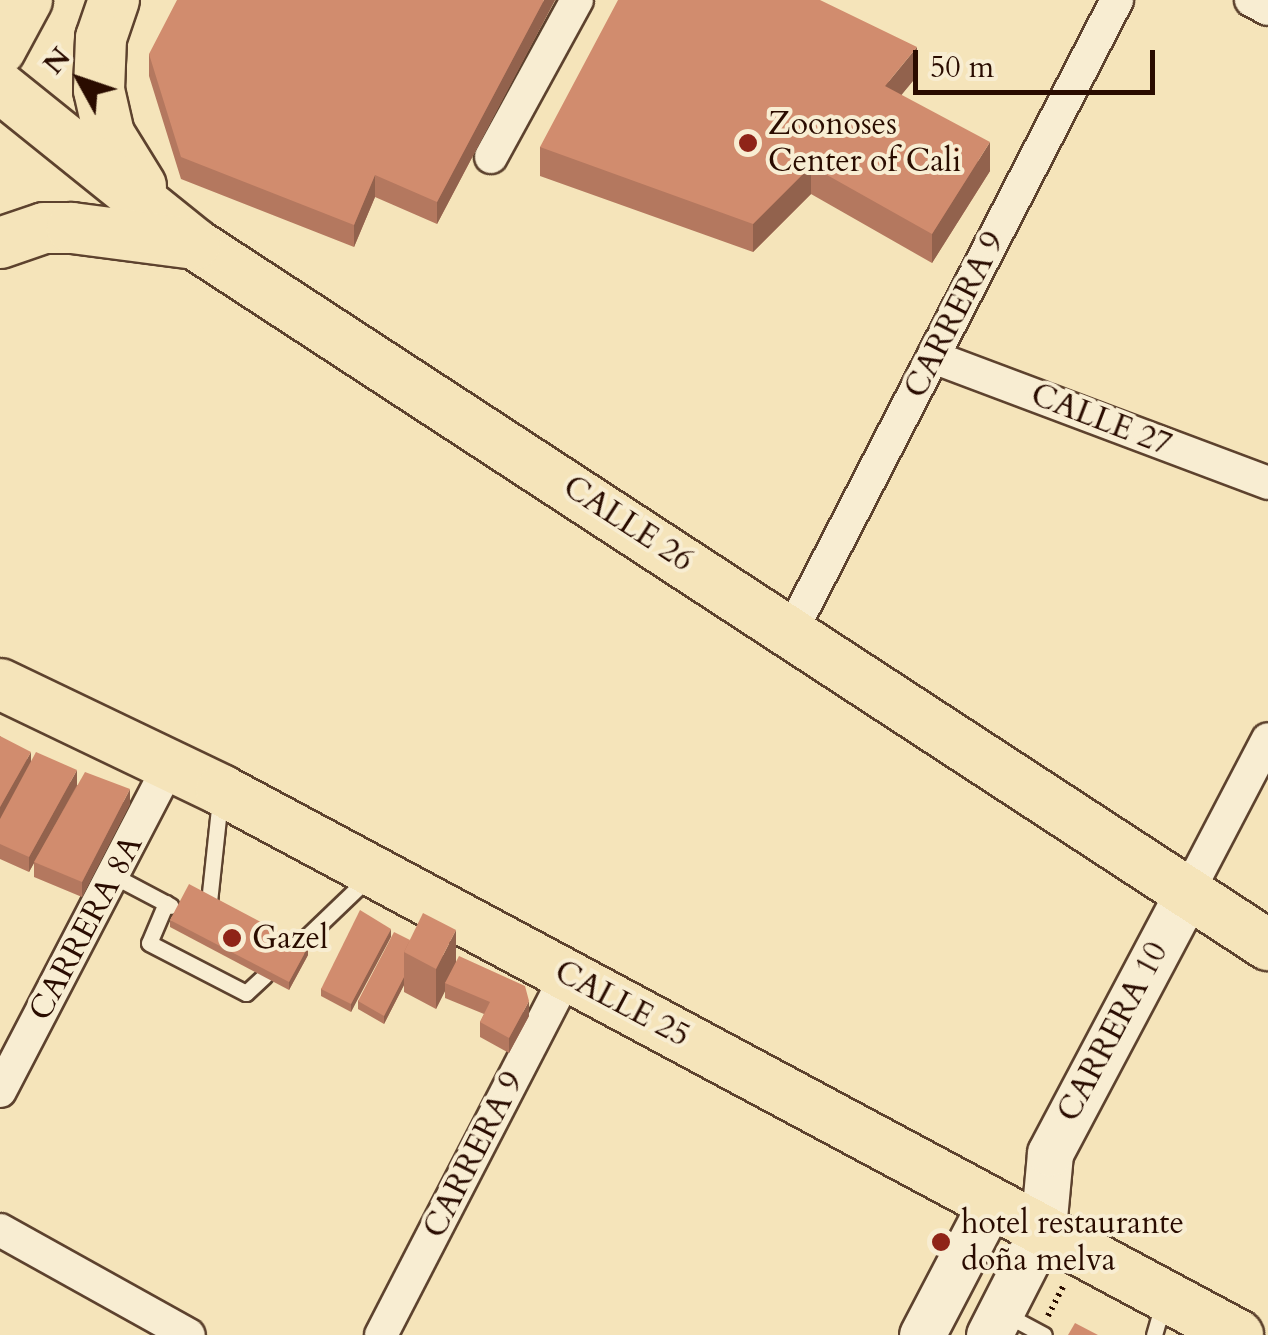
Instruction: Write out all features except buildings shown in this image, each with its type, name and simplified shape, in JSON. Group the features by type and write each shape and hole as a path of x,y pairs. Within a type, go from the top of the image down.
{"main road":[{"path":"0,50 27,0"},
{"path":"114,0 98,72 109,134 130,174 195,244"},
{"name":"CALLE 26","path":"0,87 195,244 792,630 1268,945"},
{"path":"0,243 44,228 195,244"},
{"path":"0,646 83,694 170,764"},
{"name":"CALLE 25","path":"0,684 221,790 992,1200 1043,1228 1160,1315 1238,1335"},
{"name":"CARRERA 10","path":"1018,1329 1043,1228 1050,1153 1189,890"},
{"path":"922,1335 992,1200"}],"street":[{"path":"491,157 577,0"},
{"name":"CARRERA 9","path":"792,630 1118,0"},
{"path":"1251,0 1268,10"},
{"name":"CALLE 27","path":"933,357 1268,483"},
{"name":"CARRERA 10","path":"1189,890 1268,739"},
{"name":"CARRERA 8A","path":"0,1091 170,764"},
{"name":"CARRERA 9","path":"381,1335 566,975"},
{"path":"0,1230 189,1335"}],"lane":[{"path":"208,902 221,790"},
{"path":"294,948 375,871"},
{"path":"114,876 173,906 149,942 246,993 264,976"}],"path":[{"path":"1018,1329 1066,1280"}],"place":[{"name":"Zoonoses Center of Cali","path":"748,143"},
{"name":"Gazel","path":"232,938"},
{"name":"hotel restaurante doña melva","path":"941,1242"}]}
